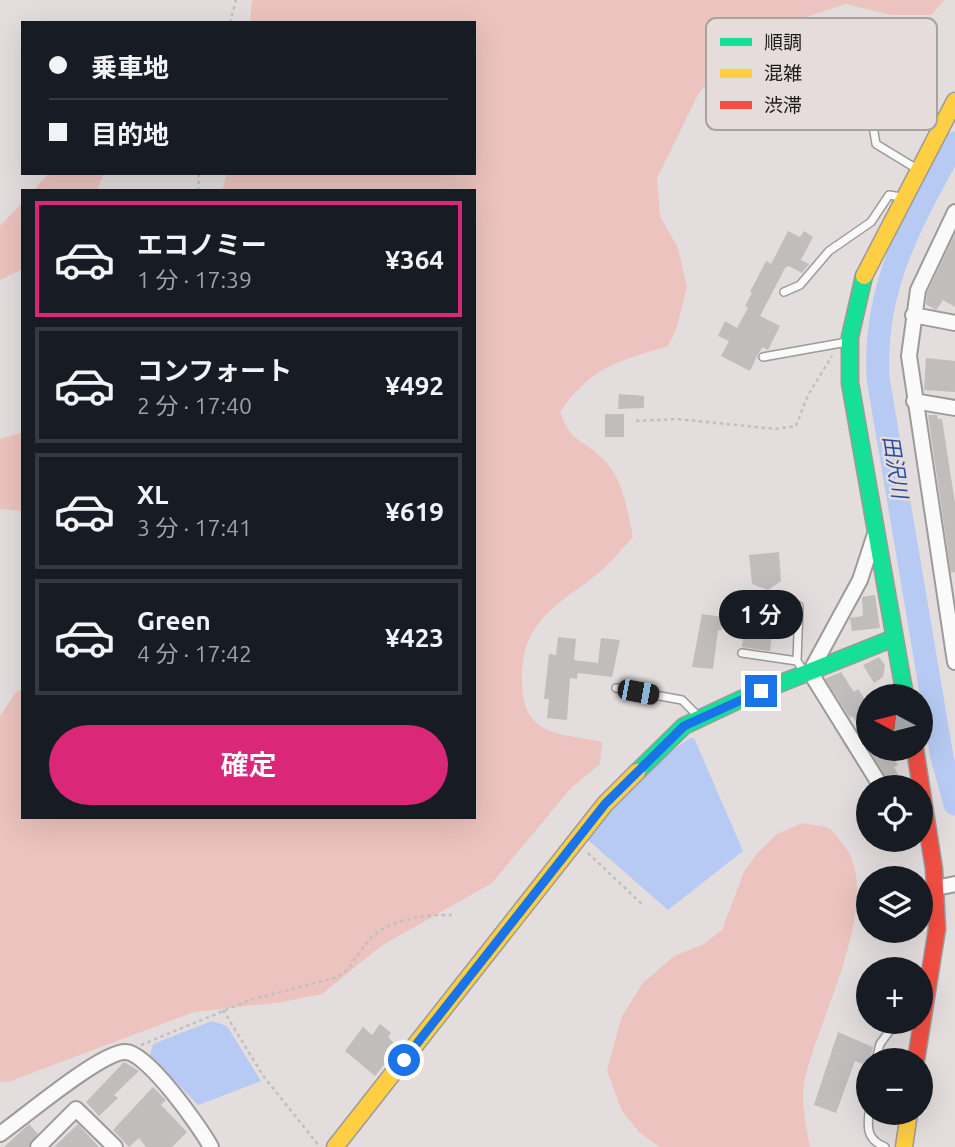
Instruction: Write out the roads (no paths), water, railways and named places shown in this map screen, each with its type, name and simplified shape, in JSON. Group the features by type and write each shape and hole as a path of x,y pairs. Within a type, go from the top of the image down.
{"street":[{"path":"903,684 850,383 848,345 868,263 955,101"},
{"path":"955,212 924,273 913,315 909,356 955,662"},
{"path":"913,315 955,323"},
{"path":"914,401 955,408"},
{"path":"804,669 860,580 876,529"},
{"path":"335,1147 576,841 630,777 684,726 804,669 894,638"},
{"path":"804,669 873,775"},
{"path":"917,761 936,888 937,929 931,957"},
{"path":"936,888 955,884"},
{"path":"0,1134 110,1055 130,1053 141,1060 189,1113 211,1147"},
{"path":"38,1147 76,1110 115,1147"},
{"path":"904,1147 907,1125"}],"lane":[{"path":"874,132 876,145 918,169"},
{"path":"784,292 800,285 829,251 871,222 889,195 902,197"},
{"path":"763,357 848,345"},
{"path":"742,653 804,669 799,606"},
{"path":"617,688 682,700 701,718"},
{"path":"869,1125 872,1139 885,1147"}],"water":[{"path":"690,738 694,738 743,851 668,910 588,840 641,773"},
{"path":"212,1021 227,1026 261,1081 198,1105 150,1055 153,1044"}],"waterway":[{"name":"田沢川","path":"955,143 924,199 898,255 882,314 878,345 878,378 942,757 955,804"}]}
